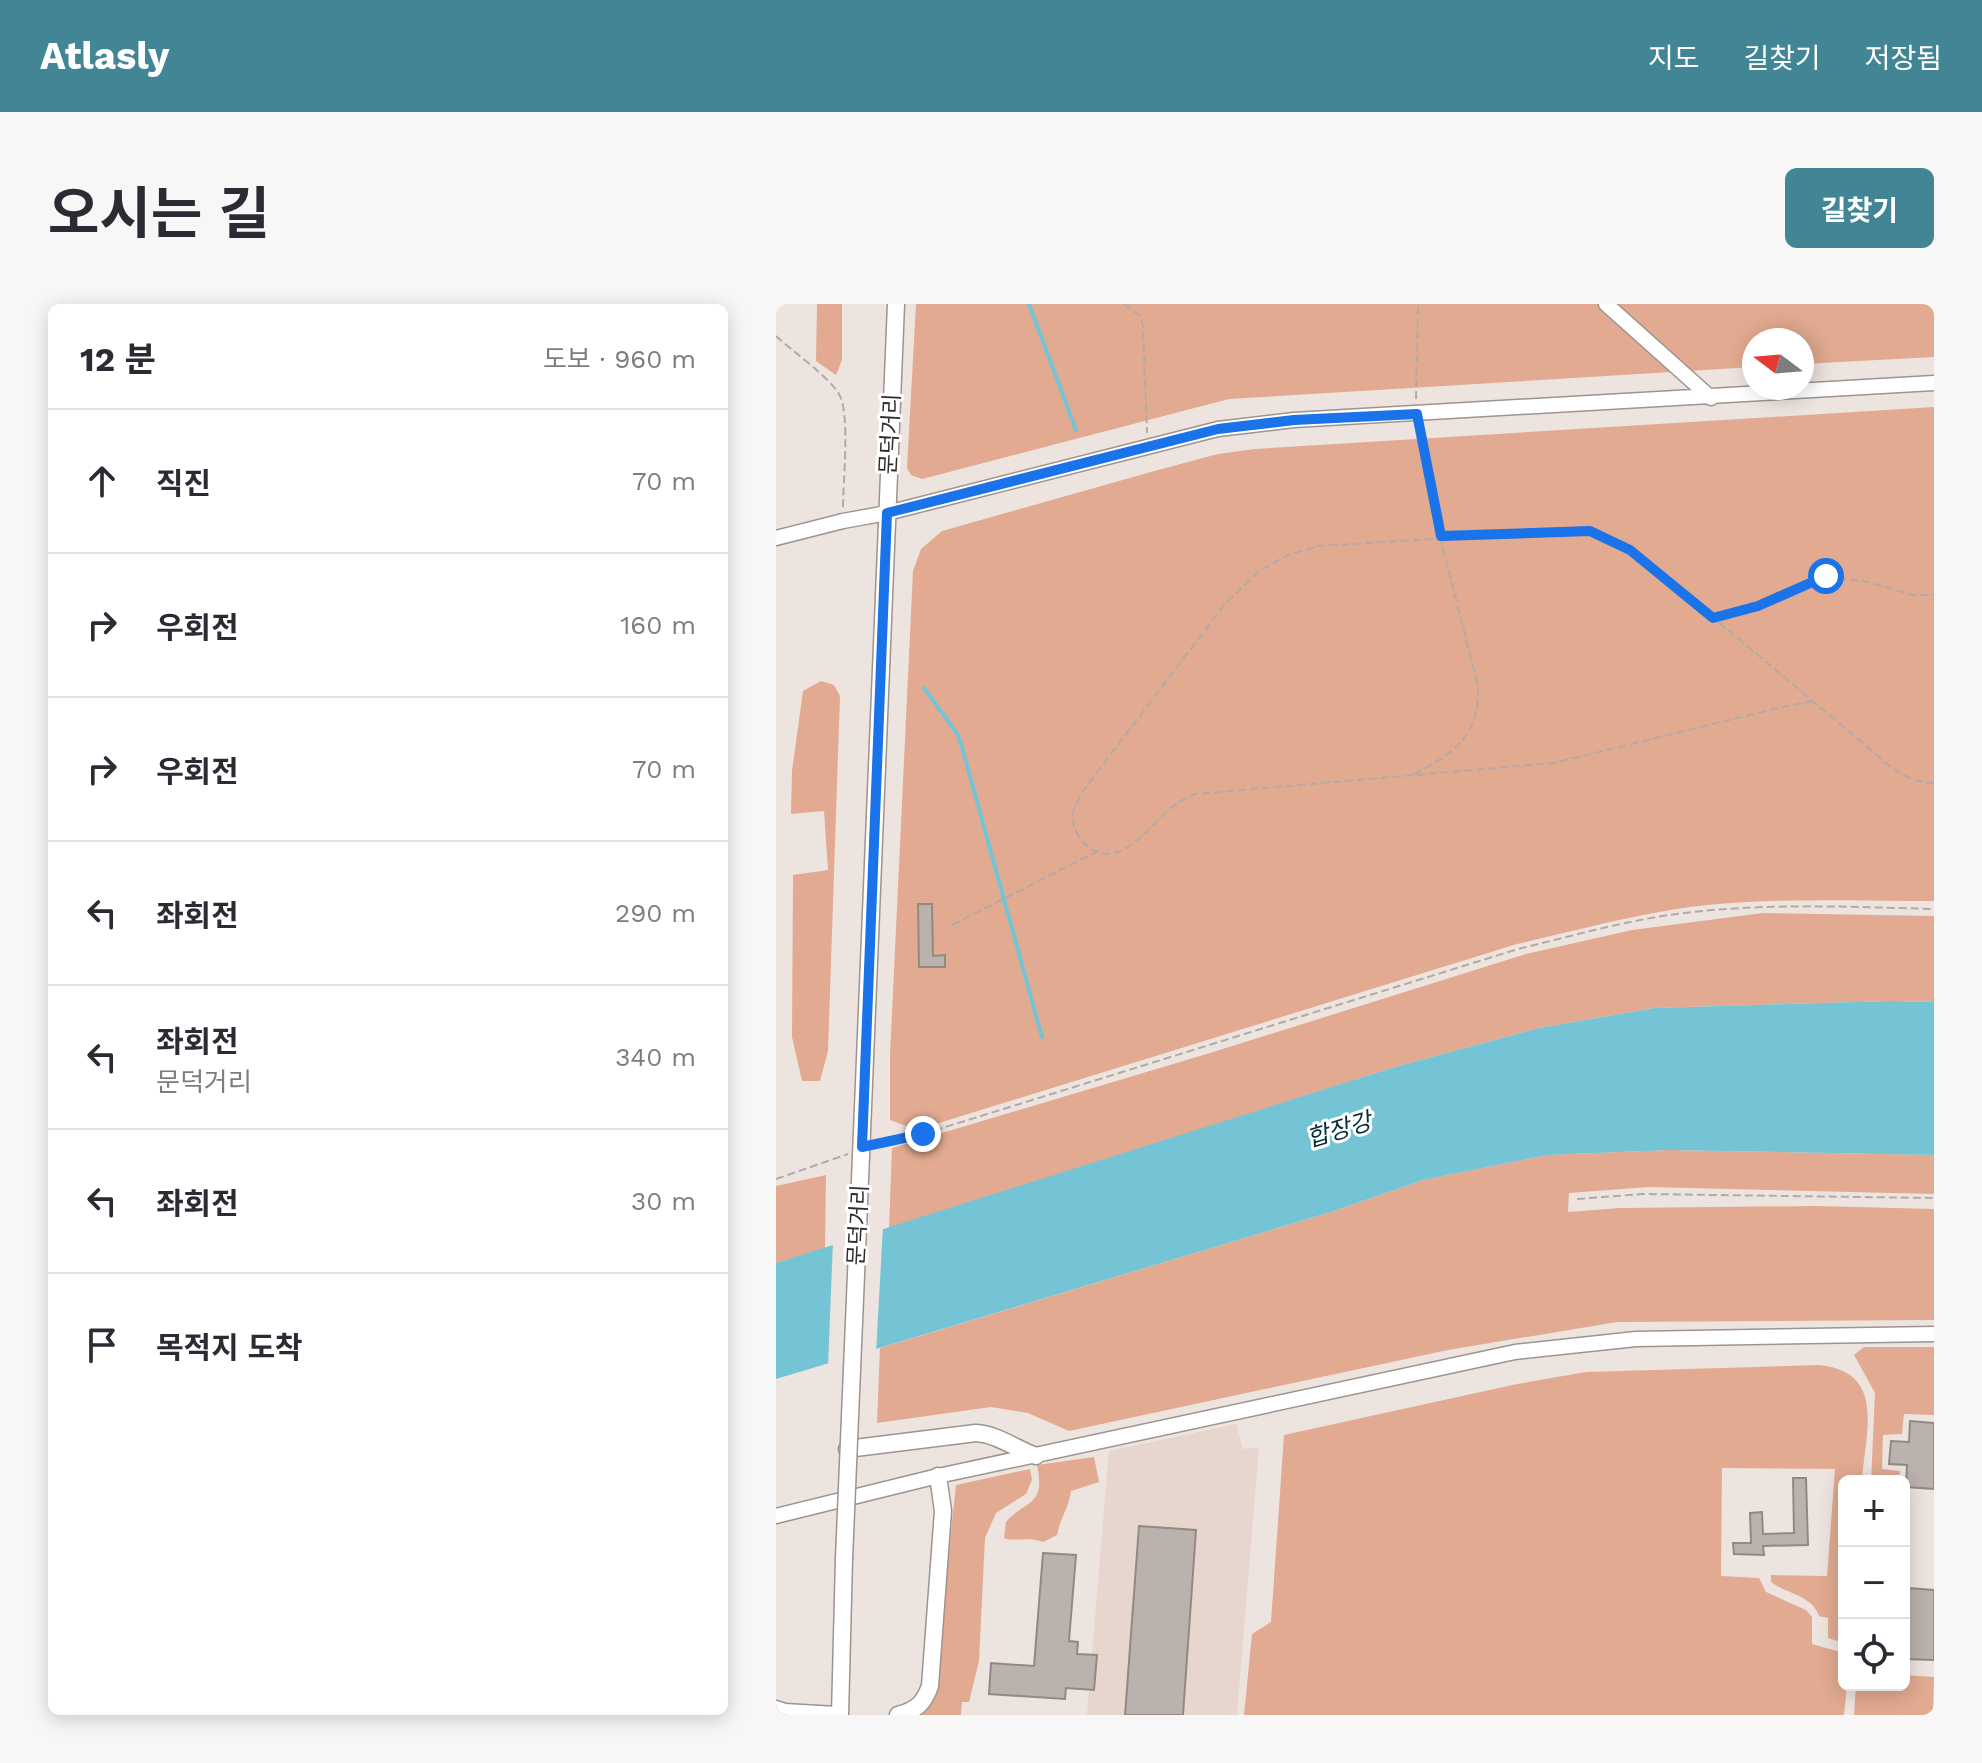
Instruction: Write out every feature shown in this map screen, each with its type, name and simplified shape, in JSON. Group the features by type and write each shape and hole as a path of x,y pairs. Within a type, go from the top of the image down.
{"main road":[{"name":"문덕거리","path":"838,1715 896,304"},
{"path":"847,1449 976,1433 991,1434 1007,1445 1036,1456"},
{"path":"898,1715 924,1703 930,1686 943,1511 938,1476"},
{"path":"776,1709 838,1715"}],"street":[{"path":"1606,304 1711,398"},
{"path":"776,538 1218,429 1294,420 1934,383"},
{"path":"776,1516 938,1476 1515,1352 1636,1339 1934,1334"}],"path":[{"path":"1124,304 1141,317 1143,327 1147,446"},
{"path":"1413,775 1439,762 1463,740 1473,723 1478,703 1478,686 1441,536 1417,414 1418,304"},
{"path":"776,336 833,385 841,396 844,412 843,521"},
{"path":"1813,701 1554,763 1195,794 1178,801 1126,848 1105,854 1081,841 1073,826 1073,810 1083,791 1224,605 1258,572 1287,555 1318,546 1441,536 1590,531 1630,550 1813,701 1895,770 1917,782 1934,783"},
{"path":"1713,618 1758,606 1826,576 1868,582 1913,595 1934,595"},
{"path":"952,925 1097,852"},
{"path":"776,1179 1518,949 1615,926 1691,912 1763,907 1934,909"},
{"path":"1577,1199 1643,1194 1934,1198"}],"shaded area":[{"path":"817,304 842,304 842,360 836,375 816,361"},
{"path":"916,304 1934,304 1934,357 1814,363 1814,328 1742,328 1742,368 1229,399 922,479 911,475 907,468"},
{"path":"1934,407 1934,901 1750,902 1690,907 1625,919 1517,944 923,1128 890,1120 890,1055 913,571 921,549 942,531 1218,454 1255,449"},
{"path":"821,681 834,685 840,696 828,1051 820,1081 802,1081 792,1037 793,875 828,870 824,811 791,814 792,771 803,691"},
{"path":"1763,913 1934,916 1934,1002 1654,1008 1539,1028 1395,1067 889,1229 892,1148 1526,954 1632,930"},
{"path":"1668,1150 1934,1155 1934,1194 1649,1187 1569,1193 1568,1212 1620,1208 1816,1206 1934,1209 1934,1320 1617,1322 1448,1350 1069,1431 1028,1413 991,1407 877,1423 880,1348 1331,1212 1423,1180 1547,1155"},
{"path":"826,1175 825,1249 776,1263 776,1186"},
{"path":"1864,1347 1934,1347 1934,1415 1904,1414 1902,1434 1883,1435 1882,1469 1900,1471 1900,1475 1871,1475 1875,1393 1854,1355"},
{"path":"1819,1365 1840,1370 1855,1379 1863,1392 1868,1425 1863,1475 1838,1475 1838,1641 1828,1638 1828,1618 1819,1616 1805,1599 1771,1582 1771,1575 1827,1576 1835,1469 1722,1468 1721,1576 1759,1578 1766,1592 1806,1610 1812,1617 1812,1644 1838,1651 1838,1691 1846,1691 1844,1715 1244,1715 1252,1634 1271,1622 1284,1435 1586,1372"},
{"path":"1236,1424 1243,1449 1259,1447 1237,1715 1087,1715 1109,1451"},
{"path":"1094,1457 1099,1482 1071,1491 1057,1535 1043,1542 1004,1538 1006,1522 1036,1495 1039,1488 1037,1465"},
{"path":"1030,1469 1032,1480 1026,1494 996,1513 985,1538 979,1661 969,1702 962,1702 961,1715 920,1715 934,1692 956,1485"},
{"path":"1910,1675 1934,1677 1933,1715 1854,1715 1856,1691 1910,1691"}],"water":[{"name":"합장강","path":"1934,1002 1934,1155 1668,1150 1547,1155 1423,1180 1331,1212 776,1379 776,1263 1395,1067 1539,1028 1654,1008"}],"pier":[{"path":"883,1226 876,1353 828,1367 833,1242"}],"building":[{"path":"918,904 932,904 933,956 945,955 945,967 919,967"},
{"path":"1910,1421 1934,1423 1934,1489 1910,1487 1907,1465 1889,1464 1891,1441 1909,1442"},
{"path":"1793,1478 1806,1478 1808,1545 1763,1546 1764,1555 1734,1554 1733,1543 1751,1543 1750,1513 1762,1512 1763,1534 1794,1533"},
{"path":"1139,1526 1196,1530 1183,1715 1125,1715"},
{"path":"1043,1553 1076,1555 1069,1641 1078,1642 1077,1654 1097,1655 1094,1690 1066,1688 1065,1699 989,1694 991,1663 1034,1666"},
{"path":"1910,1588 1934,1590 1934,1660 1910,1659"}],"waterway":[{"path":"1029,304 1076,430"},
{"path":"924,688 958,735 1042,1037"}],"route":[{"path":"923,1134 862,1147 887,513 1218,429 1294,420 1417,414 1441,536 1590,531 1630,550 1713,618 1758,606 1826,576"}]}
